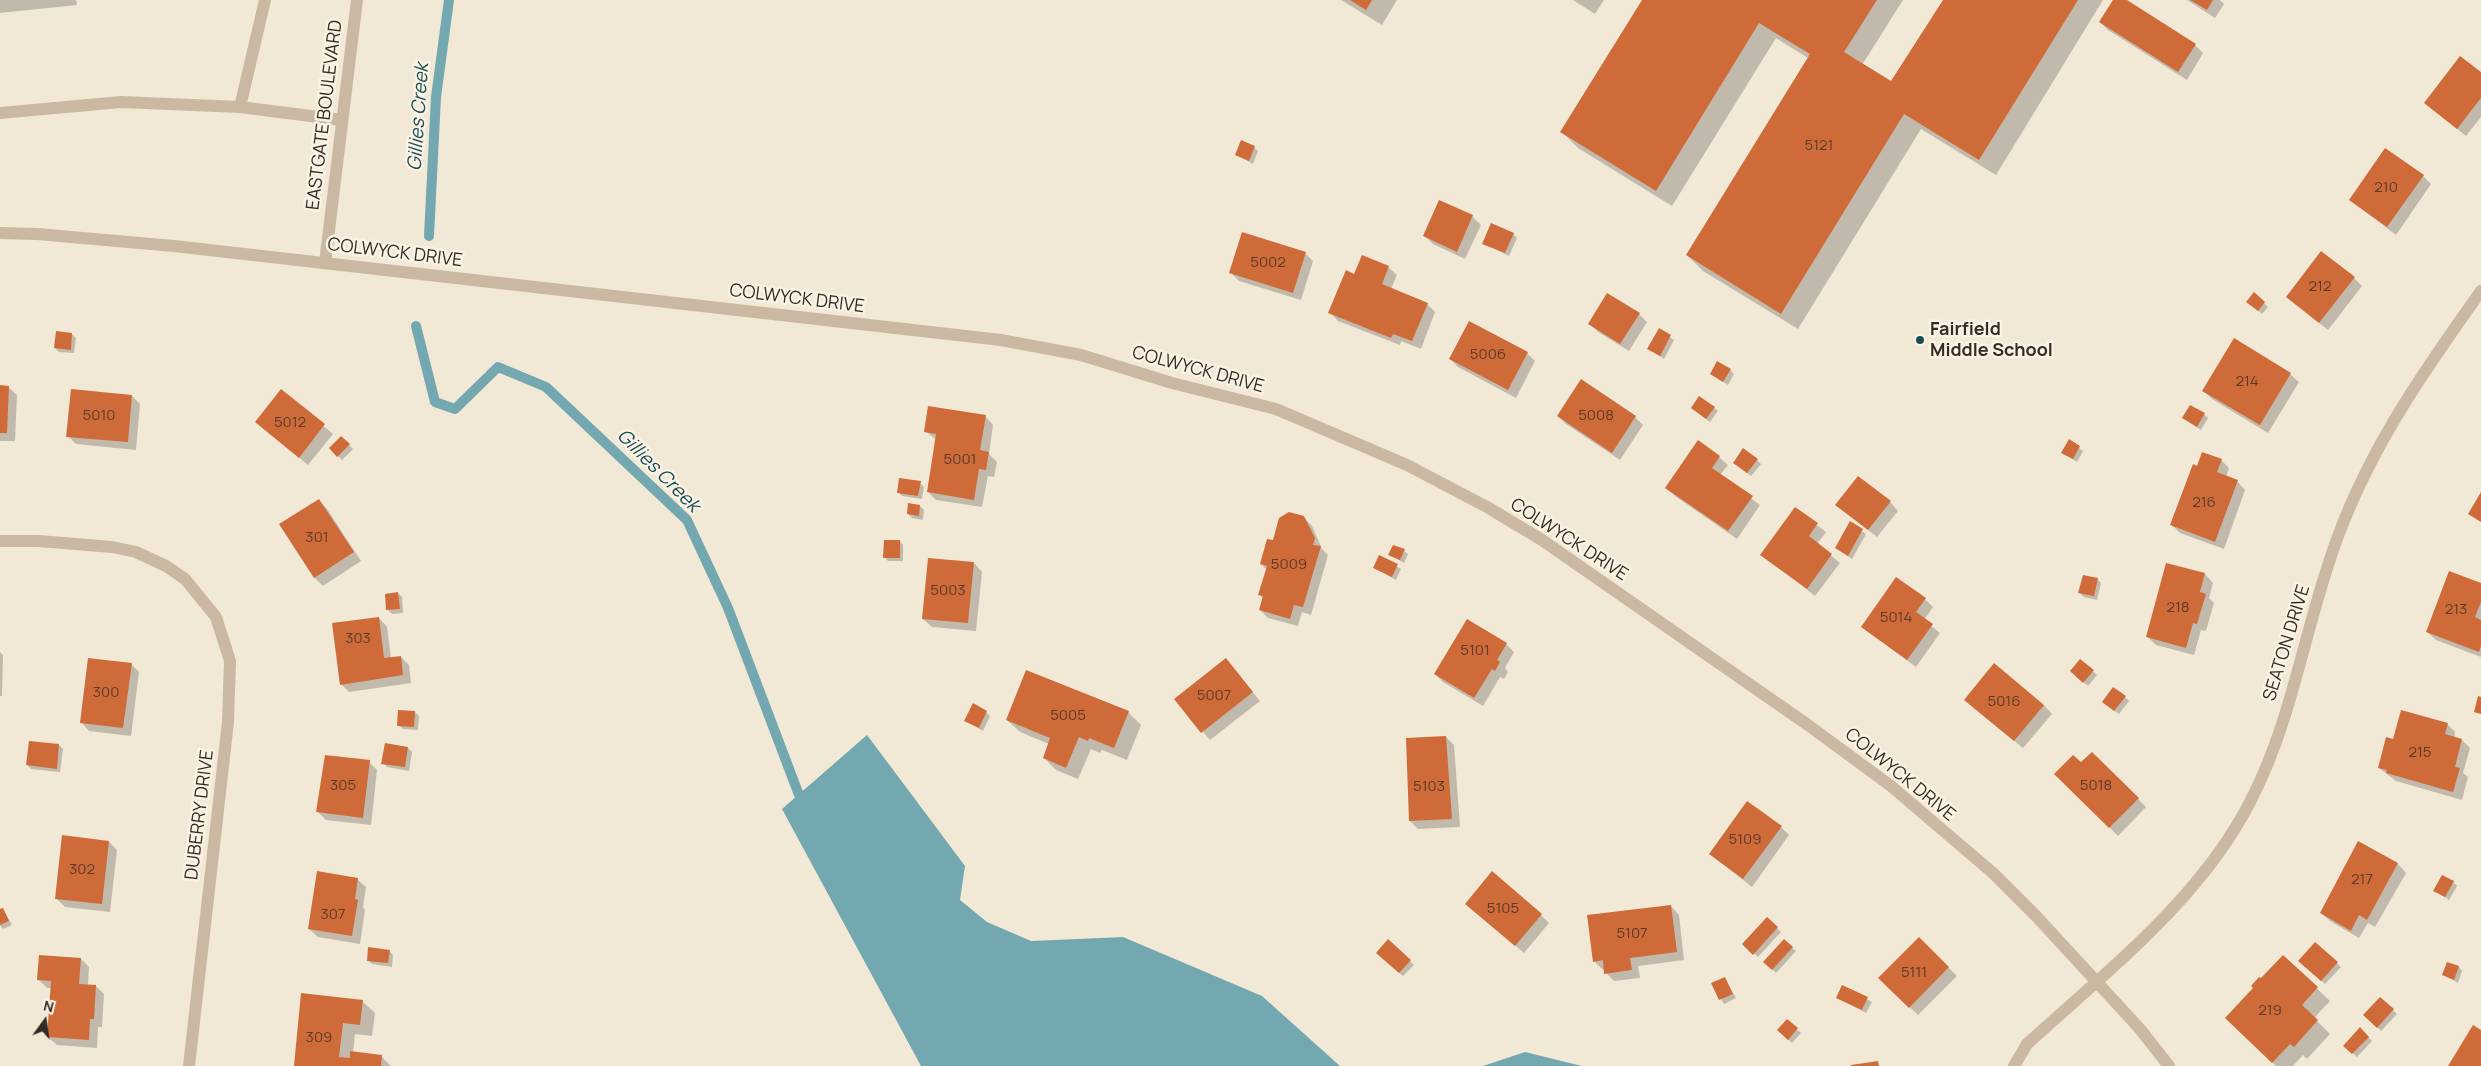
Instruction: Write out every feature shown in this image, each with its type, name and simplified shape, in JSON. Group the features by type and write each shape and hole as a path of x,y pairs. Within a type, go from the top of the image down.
{"street":[{"path":"240,107 265,0"},
{"name":"EASTGATE BOULEVARD","path":"326,263 357,0"},
{"path":"0,113 121,102 240,107 342,120"},
{"name":"COLWYCK DRIVE","path":"0,233 37,234 174,246 1001,340 1081,355 1172,383 1276,409 1334,432 1407,465 1487,507 1542,540 1808,724 1891,786 1993,873 2140,1029 2169,1066"},
{"name":"SEATON DRIVE","path":"2014,1066 2027,1044 2180,902 2218,855 2251,800 2275,745 2337,539 2361,482 2392,422 2432,359 2481,291"},
{"name":"DUBERRY DRIVE","path":"0,541 39,541 112,547 136,552 166,566 186,579 216,617 230,661 228,722 189,1066"}],"water":[{"path":"867,735 965,866 960,900 987,922 1031,941 1123,937 1262,996 1340,1066 921,1066 782,809"},
{"path":"1525,1052 1582,1066 1483,1066"}],"building":[{"path":"1350,0 1372,0 1366,10"},
{"path":"1642,0 1877,0 1844,52 1891,81 1943,0 2078,0 1979,160 1904,114 1781,314 1686,255 1810,54 1759,23 1656,191 1560,132"},
{"path":"2113,0 2127,0 2196,44 2178,72 2099,22"},
{"path":"2190,0 2213,0 2207,10"},
{"path":"2460,56 2481,72 2481,98 2457,129 2424,103"},
{"path":"1241,140 1255,146 1249,161 1235,155"},
{"path":"2385,148 2424,175 2387,227 2349,200"},
{"path":"1439,200 1473,215 1457,252 1423,236"},
{"path":"1491,223 1514,233 1505,253 1482,244"},
{"path":"1242,232 1306,252 1293,293 1229,273"},
{"path":"2321,251 2355,277 2319,323 2286,297"},
{"path":"1362,255 1389,266 1382,284 1428,303 1412,341 1393,334 1391,338 1328,313 1346,270 1354,274"},
{"path":"2254,292 2265,302 2258,311 2246,302"},
{"path":"1607,293 1640,313 1620,344 1588,324"},
{"path":"1469,321 1528,352 1508,390 1449,359"},
{"path":"1659,328 1671,335 1660,356 1647,349"},
{"path":"56,331 72,333 71,350 54,348"},
{"path":"2234,338 2291,373 2260,425 2202,391"},
{"path":"1717,361 1731,369 1723,382 1710,374"},
{"path":"1581,379 1636,416 1612,453 1557,416"},
{"path":"0,385 9,386 7,433 0,433"},
{"path":"71,389 132,395 128,442 66,437"},
{"path":"281,389 325,424 299,458 255,422"},
{"path":"1699,396 1715,407 1706,419 1691,408"},
{"path":"2190,405 2205,413 2197,427 2182,418"},
{"path":"928,406 986,415 980,450 989,452 986,470 979,469 974,500 927,492 936,434 924,432"},
{"path":"341,436 350,444 337,457 329,448"},
{"path":"2069,439 2080,446 2073,459 2061,453"},
{"path":"1698,440 1720,456 1712,468 1753,496 1728,531 1665,488"},
{"path":"1743,448 1758,459 1747,473 1733,463"},
{"path":"2202,452 2222,459 2217,472 2238,480 2215,542 2170,525 2193,464 2197,466"},
{"path":"1858,476 1891,501 1868,530 1835,505"},
{"path":"899,478 921,481 918,496 897,493"},
{"path":"2481,492 2481,522 2468,514"},
{"path":"319,499 354,552 314,578 279,524"},
{"path":"908,503 920,505 919,516 907,514"},
{"path":"1795,507 1818,523 1809,536 1832,554 1807,589 1760,555"},
{"path":"1289,512 1304,516 1315,538 1313,545 1321,546 1303,607 1294,605 1290,619 1259,610 1263,596 1258,595 1267,566 1260,564 1267,539 1273,540 1279,518"},
{"path":"1850,521 1863,529 1848,556 1835,548"},
{"path":"884,540 900,540 900,558 883,558"},
{"path":"1393,545 1405,549 1400,560 1388,555"},
{"path":"1379,555 1398,564 1392,577 1373,568"},
{"path":"928,558 974,562 968,623 922,619"},
{"path":"2166,563 2205,573 2200,592 2206,594 2197,624 2193,623 2186,648 2146,637"},
{"path":"2449,571 2481,583 2481,602 2475,617 2481,620 2481,646 2479,652 2426,632"},
{"path":"2083,575 2098,578 2094,596 2078,593"},
{"path":"1896,577 1926,598 1916,612 1933,624 1907,660 1861,627"},
{"path":"398,592 400,609 386,610 385,594"},
{"path":"379,617 384,658 401,656 403,675 340,685 332,623"},
{"path":"1467,619 1507,643 1497,660 1500,662 1495,671 1492,669 1474,698 1434,674"},
{"path":"88,658 132,663 123,728 80,723"},
{"path":"1226,658 1253,692 1201,733 1174,699"},
{"path":"2080,659 2094,670 2083,683 2070,671"},
{"path":"1994,663 2044,705 2014,741 1964,700"},
{"path":"1026,670 1129,711 1114,748 1089,738 1088,741 1079,737 1066,768 1043,758 1050,738 1006,720"},
{"path":"2113,687 2126,696 2114,711 2102,702"},
{"path":"2478,696 2481,697 2481,714 2474,712"},
{"path":"973,703 987,711 979,728 964,721"},
{"path":"398,710 415,711 414,727 397,726"},
{"path":"2401,710 2448,723 2445,734 2462,739 2455,767 2460,768 2453,792 2386,773 2387,770 2378,768 2386,737 2393,739"},
{"path":"1446,736 1452,819 1409,821 1406,738"},
{"path":"29,741 59,744 57,769 26,765"},
{"path":"385,743 408,747 405,767 381,764"},
{"path":"2092,752 2139,798 2109,828 2054,774 2073,755 2081,762"},
{"path":"325,755 370,760 363,818 316,812"},
{"path":"1747,801 1782,826 1743,879 1709,854"},
{"path":"62,835 109,841 102,904 55,899"},
{"path":"2358,841 2398,863 2367,920 2359,915 2351,931 2320,913"},
{"path":"317,871 358,878 355,899 358,900 352,936 308,929"},
{"path":"1492,871 1542,914 1515,946 1465,904"},
{"path":"2442,875 2454,881 2445,897 2433,891"},
{"path":"1671,905 1677,952 1630,958 1632,970 1604,974 1603,960 1593,962 1587,915"},
{"path":"3,908 9,921 0,925 0,909"},
{"path":"1767,917 1778,927 1753,955 1742,944"},
{"path":"1919,937 1949,967 1909,1008 1878,978"},
{"path":"1388,939 1411,960 1399,973 1376,953"},
{"path":"1784,939 1793,947 1772,970 1763,962"},
{"path":"2315,942 2338,962 2321,981 2298,961"},
{"path":"368,947 390,950 388,963 367,961"},
{"path":"39,955 81,958 79,984 96,985 94,1019 90,1019 89,1040 47,1037 51,981 37,980"},
{"path":"2283,955 2318,987 2302,1005 2318,1020 2294,1047 2290,1044 2272,1063 2225,1018 2253,988 2251,986 2259,977 2261,978"},
{"path":"2447,962 2459,966 2454,980 2442,975"},
{"path":"1725,977 1733,994 1719,1000 1711,983"},
{"path":"1842,985 1868,997 1862,1010 1836,998"},
{"path":"301,993 363,1000 360,1025 343,1023 339,1057 350,1058 350,1051 382,1055 381,1066 294,1066"},
{"path":"2380,997 2394,1009 2377,1028 2363,1015"},
{"path":"1787,1019 1798,1028 1788,1040 1777,1030"},
{"path":"2473,1025 2481,1030 2481,1066 2448,1066"},
{"path":"2360,1027 2369,1037 2352,1054 2343,1046"},
{"path":"1878,1061 1879,1066 1851,1066 1851,1065"}],"waterway":[{"name":"Gillies Creek","path":"429,236 436,97 449,0"},
{"name":"Gillies Creek","path":"416,326 435,402 455,409 498,367 546,387 687,520 728,608 799,795"}],"place":[{"name":"Fairfield Middle School","path":"1920,340"}]}
